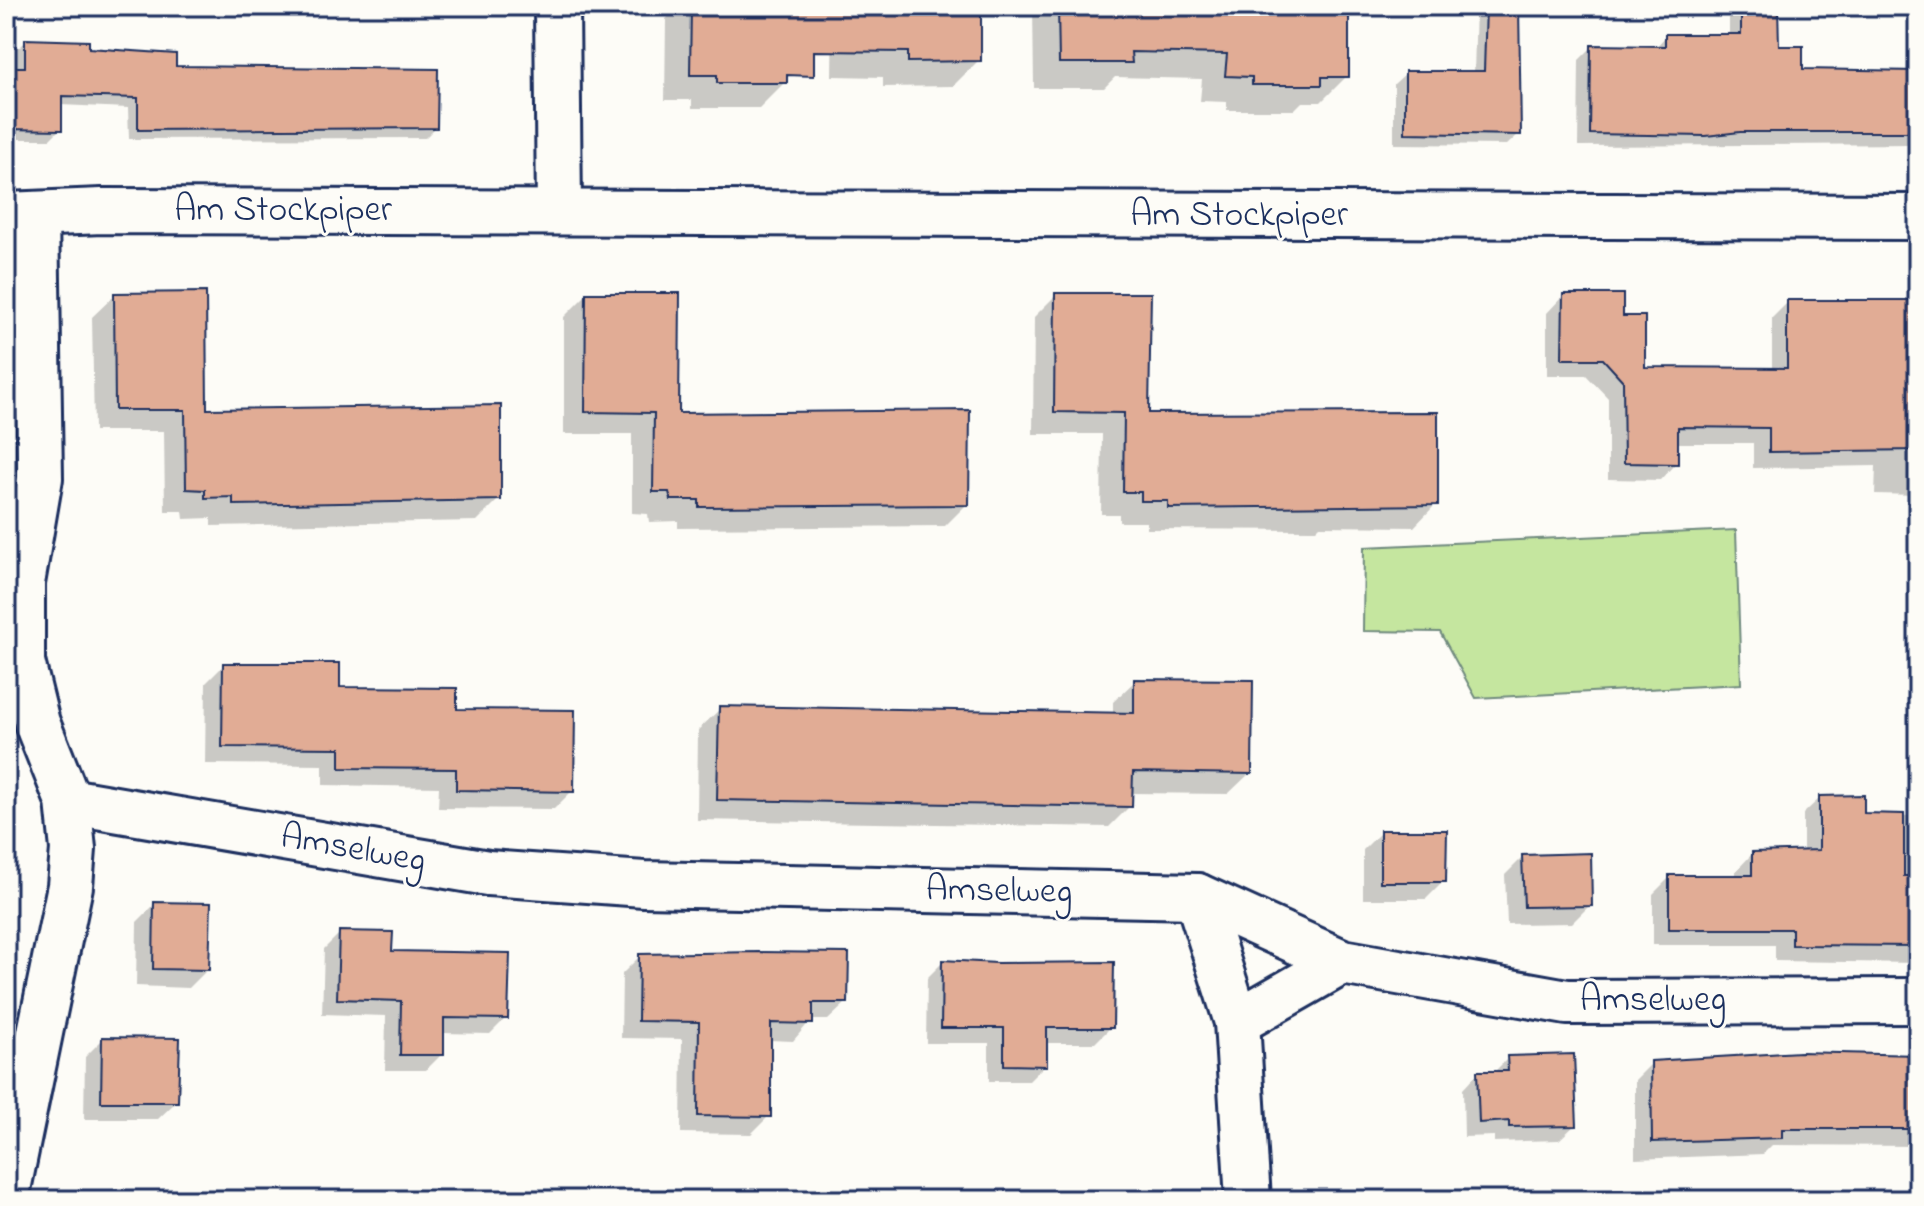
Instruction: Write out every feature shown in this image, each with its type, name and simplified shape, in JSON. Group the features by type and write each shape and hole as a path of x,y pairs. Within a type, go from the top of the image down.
{"street":[{"path":"557,6 559,212"},
{"name":"Am Stockpiper","path":"21,215 102,211 1918,217"},
{"path":"6,1199 70,886 73,849 68,801 37,723 22,662 22,583 40,478 21,215"},
{"name":"Amselweg","path":"68,801 488,873 644,884 1197,896 1342,962 1567,1002 1918,1001"},
{"path":"1197,896 1237,1022 1248,1200"},
{"path":"1237,1022 1342,962"}],"green space":[{"path":"1736,530 1741,684 1476,698 1440,632 1363,631 1364,547"}],"building":[{"path":"691,6 981,6 981,61 908,62 908,52 814,51 814,76 787,75 787,83 717,83 717,75 690,75"},
{"path":"1058,6 1349,6 1349,77 1322,77 1322,85 1252,85 1252,77 1225,76 1227,54 1131,52 1132,63 1059,63"},
{"path":"1486,6 1519,6 1521,135 1405,133 1405,71 1484,71"},
{"path":"1741,6 1778,6 1779,46 1803,46 1803,69 1918,71 1918,132 1740,132 1706,136 1590,134 1591,45 1665,46 1665,34 1741,34"},
{"path":"25,39 89,41 89,48 176,54 176,66 438,69 437,128 138,130 138,98 62,96 62,130 6,129 6,67 25,67"},
{"path":"206,292 207,409 501,405 501,500 233,505 233,497 205,498 205,490 186,489 185,410 115,410 114,293"},
{"path":"586,293 680,293 679,413 970,410 969,505 699,507 699,500 671,500 669,492 653,492 654,413 585,412"},
{"path":"1055,293 1151,293 1149,413 1438,412 1438,505 1168,508 1168,501 1141,501 1141,492 1123,492 1124,413 1054,412"},
{"path":"1563,294 1623,294 1623,316 1645,316 1645,367 1787,368 1787,300 1918,300 1918,450 1769,452 1769,428 1678,427 1678,464 1624,463 1623,381 1603,359 1562,359"},
{"path":"223,663 340,663 340,687 457,688 457,709 575,710 574,792 456,790 456,769 340,768 340,748 222,747"},
{"path":"1134,679 1253,680 1252,774 1133,772 1132,807 717,800 719,706 1134,713"},
{"path":"1864,795 1864,813 1904,814 1904,876 1918,876 1918,946 1792,945 1792,929 1669,929 1669,875 1752,875 1752,852 1819,850 1819,796"},
{"path":"1380,830 1447,830 1446,882 1380,882"},
{"path":"1591,853 1592,906 1524,907 1522,855"},
{"path":"154,902 211,903 209,970 153,969"},
{"path":"339,931 393,932 392,951 510,953 508,1019 444,1018 444,1055 400,1055 401,1001 337,999"},
{"path":"849,953 848,1003 813,1003 813,1024 771,1023 771,1117 698,1116 699,1022 638,1021 639,954"},
{"path":"942,960 1114,962 1113,1028 1047,1028 1047,1066 1004,1065 1004,1028 941,1028"},
{"path":"102,1037 180,1038 178,1102 101,1102"},
{"path":"1800,1052 1918,1055 1918,1129 1782,1129 1782,1138 1652,1142 1651,1061"},
{"path":"1574,1054 1577,1126 1509,1127 1509,1121 1479,1123 1477,1071 1508,1071 1507,1056"}]}
